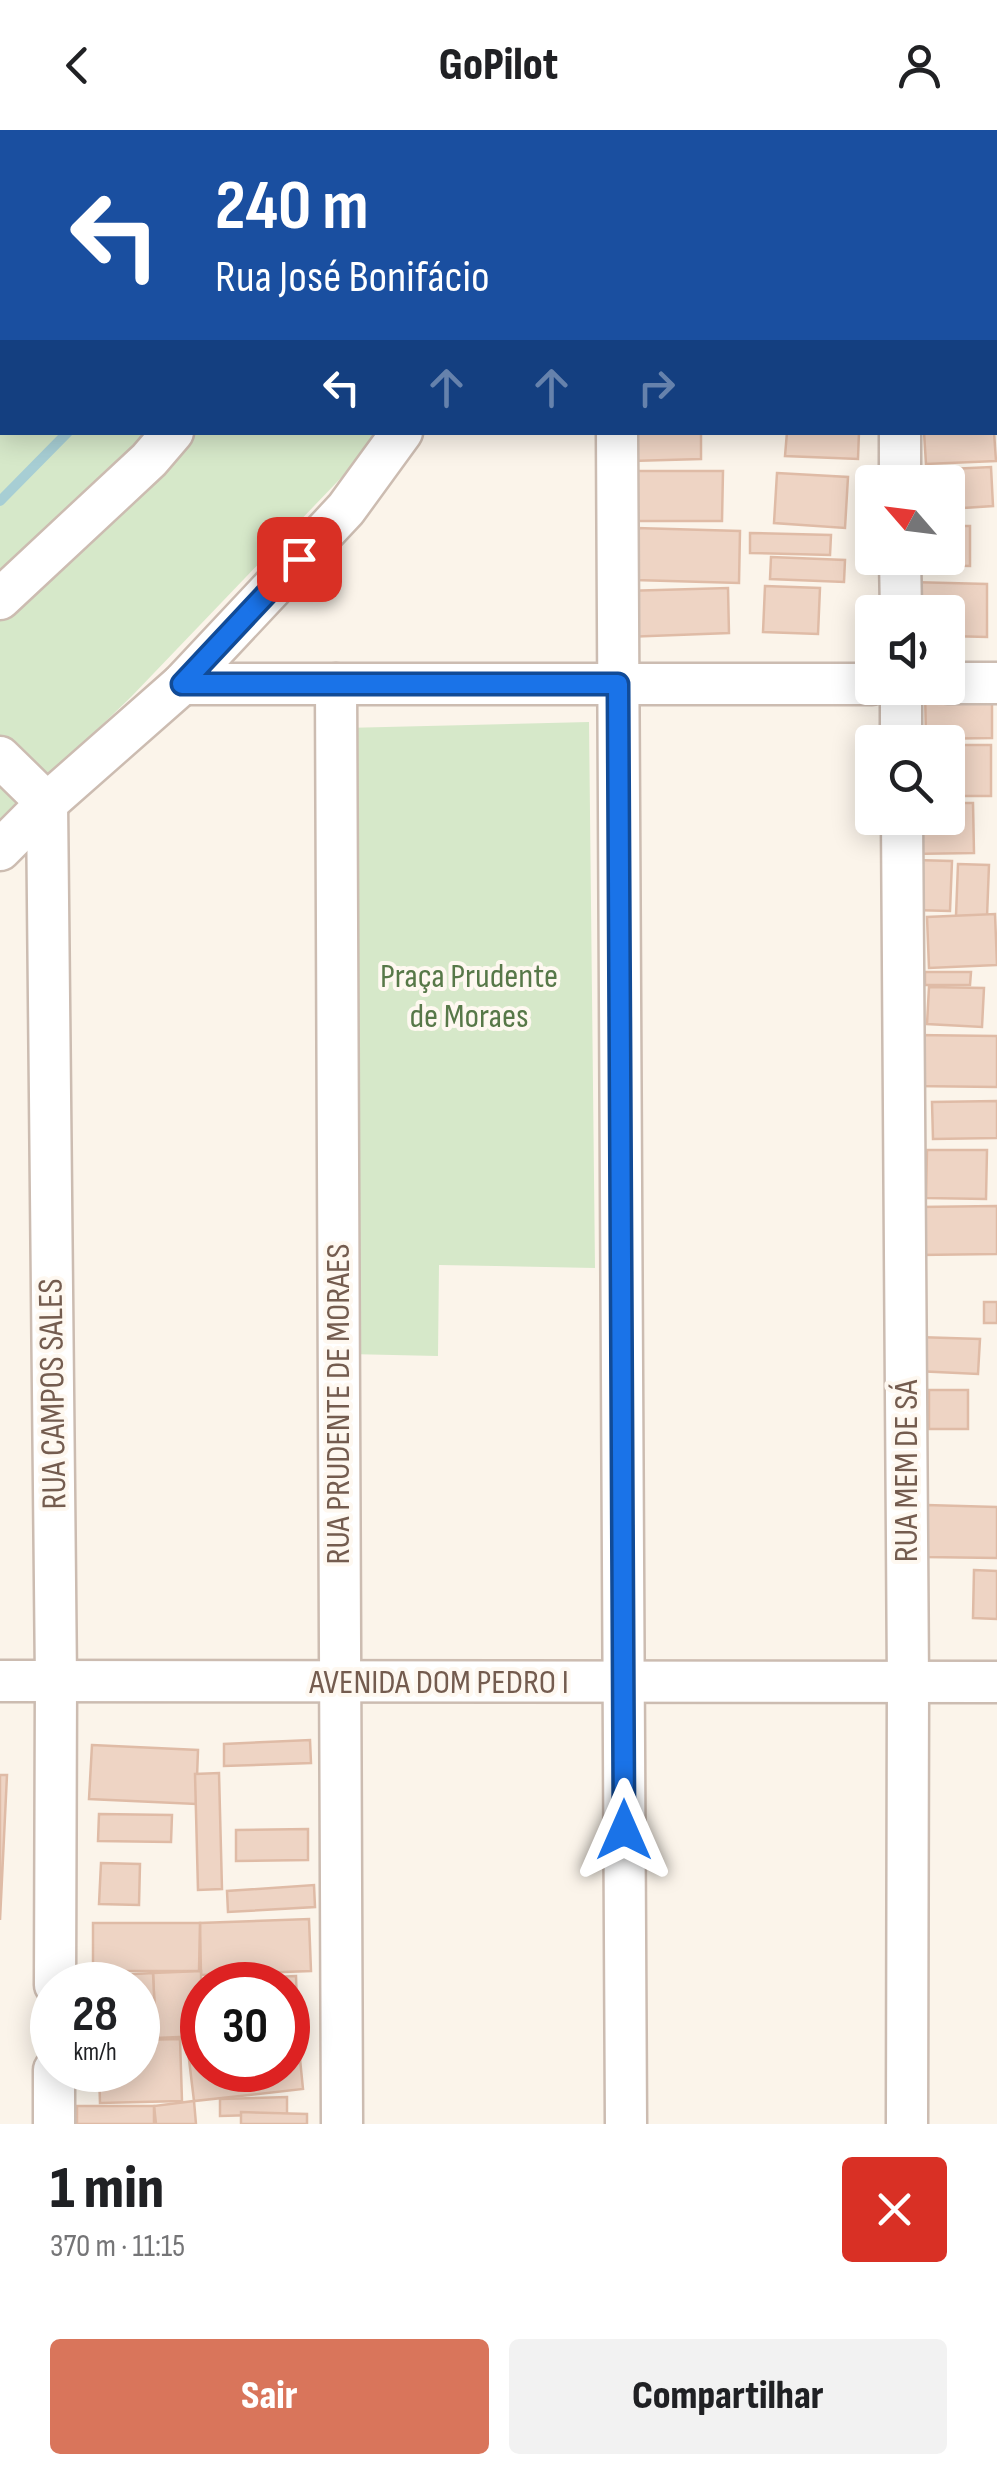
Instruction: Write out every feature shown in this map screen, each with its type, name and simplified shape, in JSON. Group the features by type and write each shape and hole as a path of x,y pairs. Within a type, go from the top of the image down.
{"street":[{"path":"0,600 149,460 170,435"},
{"path":"0,850 47,803 182,684 346,508 400,435"},
{"path":"617,435 626,2124"},
{"path":"900,435 900,465"},
{"path":"182,684 855,684"},
{"name":"RUA PRUDENTE DE MORAES","path":"336,684 342,2124"},
{"path":"965,684 997,684"},
{"path":"0,757 47,803"},
{"name":"RUA CAMPOS SALES","path":"47,803 55,1962"},
{"name":"RUA MEM DE SÁ","path":"902,835 908,2124"},
{"name":"AVENIDA DOM PEDRO I","path":"0,1681 997,1682"},
{"path":"54,2092 54,2124"}],"green space":[{"path":"0,435 382,435 131,697 0,823"},
{"name":"Praça Prudente de Moraes","path":"589,722 595,1268 439,1265 438,1356 348,1354 344,728"}],"building":[{"path":"631,435 701,435 701,459 632,461"},
{"path":"787,435 859,435 858,459 785,456"},
{"path":"924,435 994,435 996,461 926,464"},
{"path":"991,467 993,506 965,508 965,468"},
{"path":"632,471 723,471 722,521 632,521"},
{"path":"777,473 848,477 845,528 774,523"},
{"path":"965,526 970,526 970,566 965,566"},
{"path":"636,528 740,531 739,583 635,580"},
{"path":"750,533 831,535 830,555 750,553"},
{"path":"771,557 845,560 844,582 770,579"},
{"path":"910,582 987,584 987,637 965,636 965,595 910,595"},
{"path":"765,586 820,588 818,634 763,632"},
{"path":"728,588 729,633 625,637 624,591"},
{"path":"965,689 992,689 992,738 965,738 965,725 926,725 925,705 965,705"},
{"path":"965,745 991,745 991,796 965,796"},
{"path":"965,803 973,803 974,853 911,854 911,835 965,835"},
{"path":"914,860 952,861 950,911 913,910"},
{"path":"958,864 989,865 987,917 956,916"},
{"path":"995,914 997,965 929,968 927,917"},
{"path":"925,972 971,972 970,985 925,985"},
{"path":"929,987 984,988 982,1027 927,1024"},
{"path":"915,1035 997,1036 997,1087 914,1086"},
{"path":"997,1101 997,1138 933,1139 932,1102"},
{"path":"927,1150 987,1150 986,1199 926,1198"},
{"path":"997,1206 997,1254 919,1255 919,1207"},
{"path":"984,1302 997,1302 997,1323 984,1323"},
{"path":"917,1337 980,1339 978,1374 916,1371"},
{"path":"929,1390 968,1390 968,1429 929,1429"},
{"path":"926,1505 997,1507 997,1558 925,1557"},
{"path":"974,1570 997,1571 997,1619 973,1618"},
{"path":"310,1740 311,1763 224,1766 224,1744"},
{"path":"92,1745 198,1750 196,1804 89,1799"},
{"path":"219,1773 222,1889 198,1890 195,1774"},
{"path":"0,1775 7,1775 0,1920"},
{"path":"99,1814 172,1815 171,1842 98,1841"},
{"path":"308,1829 308,1860 236,1861 236,1830"},
{"path":"101,1863 140,1864 139,1905 99,1904"},
{"path":"314,1885 315,1907 228,1912 227,1891"},
{"path":"309,1919 311,1971 310,1962 201,1962 200,1923"},
{"path":"93,1923 200,1923 199,1962 180,1962 180,1971 160,1971 160,1962 93,1962"},
{"path":"180,1972 180,2037 160,2038 160,1973"},
{"path":"160,2039 180,2039 182,2101 100,2103 100,2092 160,2092"},
{"path":"193,2092 276,2092 194,2101"},
{"path":"287,2097 287,2114 220,2116 220,2099"},
{"path":"194,2101 196,2124 156,2124 154,2106"},
{"path":"77,2106 154,2106 154,2124 77,2124"},
{"path":"241,2112 307,2114 307,2124 241,2124"}],"waterway":[{"path":"0,501 65,435"}],"route":[{"path":"299,559 182,684 618,684 624,1830"}]}
